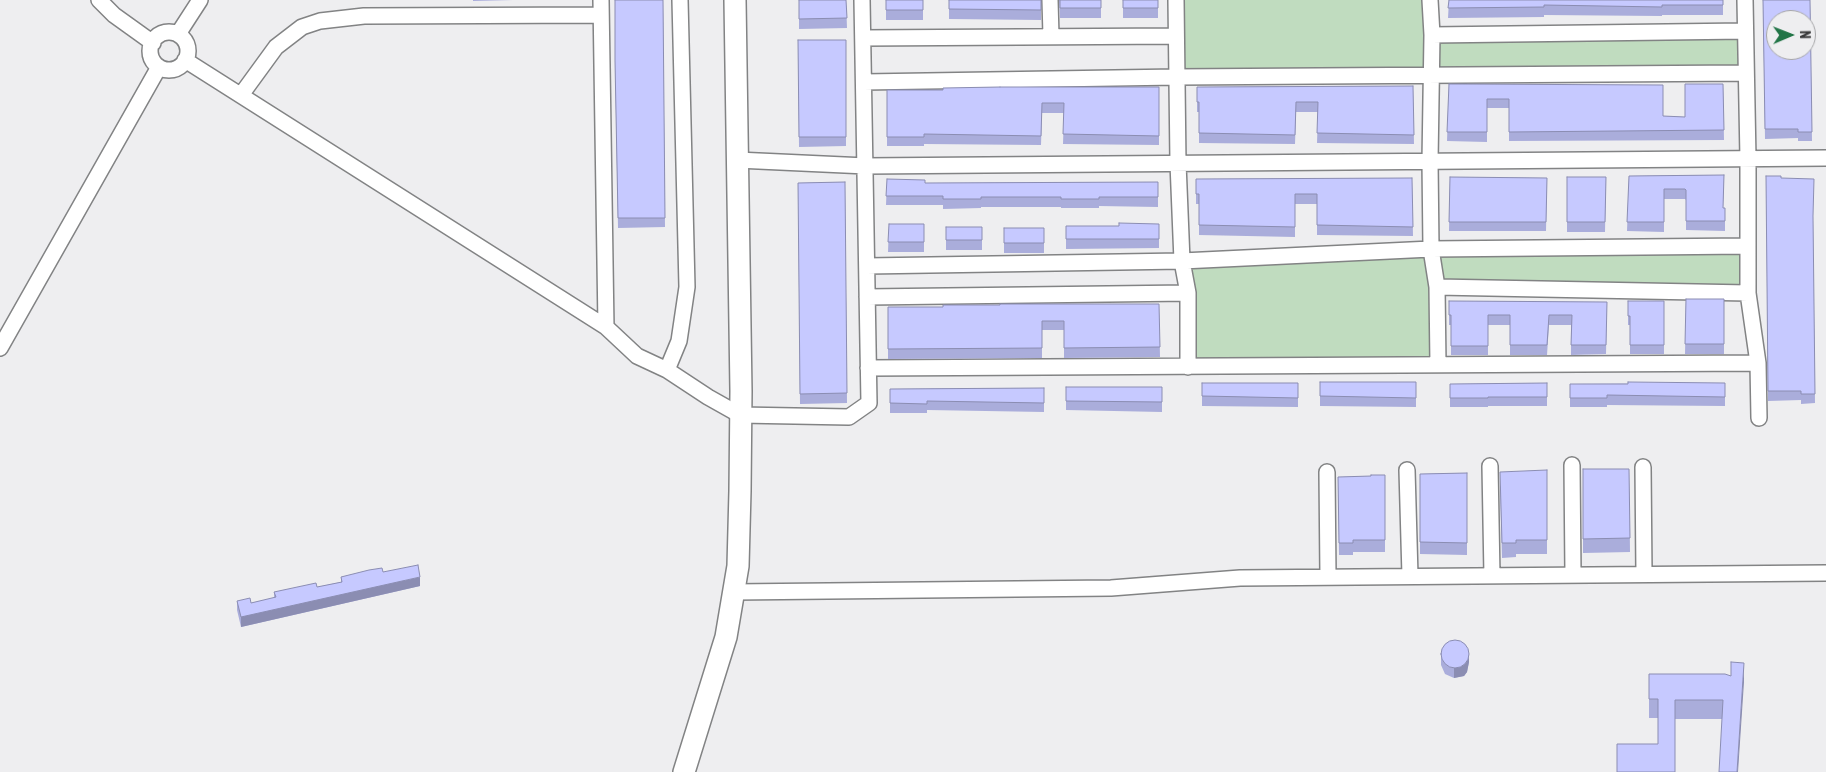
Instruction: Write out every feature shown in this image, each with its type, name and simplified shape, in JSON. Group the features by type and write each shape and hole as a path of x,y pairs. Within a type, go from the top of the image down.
{"street":[{"path":"99,0 114,14 153,43"},
{"path":"178,34 200,0"},
{"path":"601,0 606,327"},
{"path":"667,370 679,341 687,287 680,0"},
{"path":"684,772 726,637 738,566 740,415 735,0"},
{"path":"185,60 606,327 637,356 667,370 740,415 849,417 869,402 862,0"},
{"path":"1050,0 1051,36"},
{"path":"1176,0 1178,164 1182,261 1188,293 1188,366"},
{"path":"1430,0 1432,35 1431,250 1438,288 1438,365"},
{"path":"1745,0 1748,293 1758,363 1759,418"},
{"path":"241,95 276,47 302,27 320,21 364,16 601,15"},
{"path":"1432,35 1745,31"},
{"path":"164,32 178,34 186,42 188,56 184,64 176,69 167,70 159,67 151,57 150,47 153,43 155,38 164,32"},
{"path":"863,38 1176,36"},
{"path":"0,348 159,67"},
{"path":"864,82 1177,77 1746,73"},
{"path":"737,160 866,166 1826,158"},
{"path":"867,266 1182,261 1431,250 1748,246"},
{"path":"1438,288 1748,293"},
{"path":"867,296 1188,293"},
{"path":"868,368 1758,363"},
{"path":"1572,465 1573,575"},
{"path":"1490,466 1492,576"},
{"path":"1643,467 1644,574"},
{"path":"1407,470 1410,576"},
{"path":"1327,472 1328,577"},
{"path":"734,592 1101,588 1240,578 1826,573"}],"green space":[{"path":"1177,0 1429,0 1432,35 1745,31 1746,73 1177,77"},
{"path":"1748,246 1748,293 1437,287 1432,253 1429,361 1188,367 1182,261 1431,249"}],"building":[{"path":"615,0 663,0 665,218 618,218"},
{"path":"799,0 846,0 847,18 799,19"},
{"path":"886,0 923,0 923,10 886,10"},
{"path":"949,0 1041,0 1041,10 949,9"},
{"path":"1060,0 1101,0 1101,8 1060,8"},
{"path":"1123,0 1158,0 1158,8 1123,8"},
{"path":"1449,0 1723,0 1723,5 1662,5 1662,7 1544,5 1544,7 1448,8"},
{"path":"1763,0 1810,0 1810,10 1766,10 1766,60 1811,60 1812,132 1798,132 1798,129 1765,129"},
{"path":"798,40 846,40 846,137 799,137"},
{"path":"1449,84 1663,85 1663,116 1685,117 1685,84 1723,84 1724,130 1509,132 1509,99 1487,99 1487,132 1447,132"},
{"path":"1413,86 1414,135 1317,133 1318,102 1296,102 1295,135 1199,133 1197,87"},
{"path":"1000,87 1159,87 1159,136 1063,134 1064,103 1042,103 1041,136 924,134 924,137 887,137 887,90"},
{"path":"1724,175 1723,208 1725,208 1725,221 1686,221 1686,190 1664,189 1664,222 1627,222 1629,176"},
{"path":"1766,176 1814,179 1815,394 1801,394 1801,391 1768,391"},
{"path":"1450,177 1547,178 1546,222 1449,222"},
{"path":"1567,177 1606,177 1605,222 1567,222"},
{"path":"1412,178 1413,227 1317,225 1317,194 1295,194 1295,227 1199,225 1199,194 1196,194 1196,179"},
{"path":"887,179 925,180 925,183 1158,182 1158,197 1061,199 1061,197 981,197 981,199 943,199 943,196 886,196"},
{"path":"845,182 847,393 800,394 798,183"},
{"path":"1119,223 1159,224 1159,239 1066,239 1066,226 1119,226"},
{"path":"889,224 924,224 924,242 888,242"},
{"path":"946,227 982,227 982,240 946,240"},
{"path":"1004,228 1044,228 1044,243 1004,243"},
{"path":"1686,299 1724,299 1724,344 1685,344"},
{"path":"1449,301 1607,302 1606,345 1571,345 1572,315 1549,315 1547,345 1510,345 1510,315 1488,315 1488,346 1451,346"},
{"path":"1628,301 1664,301 1664,345 1630,345"},
{"path":"1000,304 1159,304 1160,347 1064,348 1064,321 1042,321 1042,348 888,349 888,307"},
{"path":"1320,382 1416,382 1416,398 1320,396"},
{"path":"1628,382 1725,383 1725,397 1607,395 1607,398 1570,398 1570,384 1628,384"},
{"path":"1202,383 1298,383 1298,398 1202,396"},
{"path":"1547,383 1547,397 1450,398 1450,384"},
{"path":"1066,387 1162,387 1162,402 1066,401"},
{"path":"1044,388 1044,403 927,401 927,404 890,403 890,389"},
{"path":"1583,469 1629,469 1630,538 1583,539"},
{"path":"1547,470 1547,540 1516,540 1516,543 1502,543 1500,472"},
{"path":"1467,473 1467,543 1420,542 1420,474"},
{"path":"1385,475 1385,540 1353,540 1353,543 1339,543 1338,477"},
{"path":"418,565 420,577 241,617 237,601 250,598 251,603 276,597 274,592 316,583 317,587 342,582 341,577 369,570 382,568 383,572"},
{"path":"1455,640 1465,644 1469,654 1465,664 1455,668 1445,664 1441,654 1445,644"},
{"path":"1731,662 1744,663 1737,772 1719,772 1723,700 1675,700 1675,772 1617,772 1617,744 1658,744 1658,699 1649,699 1649,674 1725,674 1731,676"}]}
